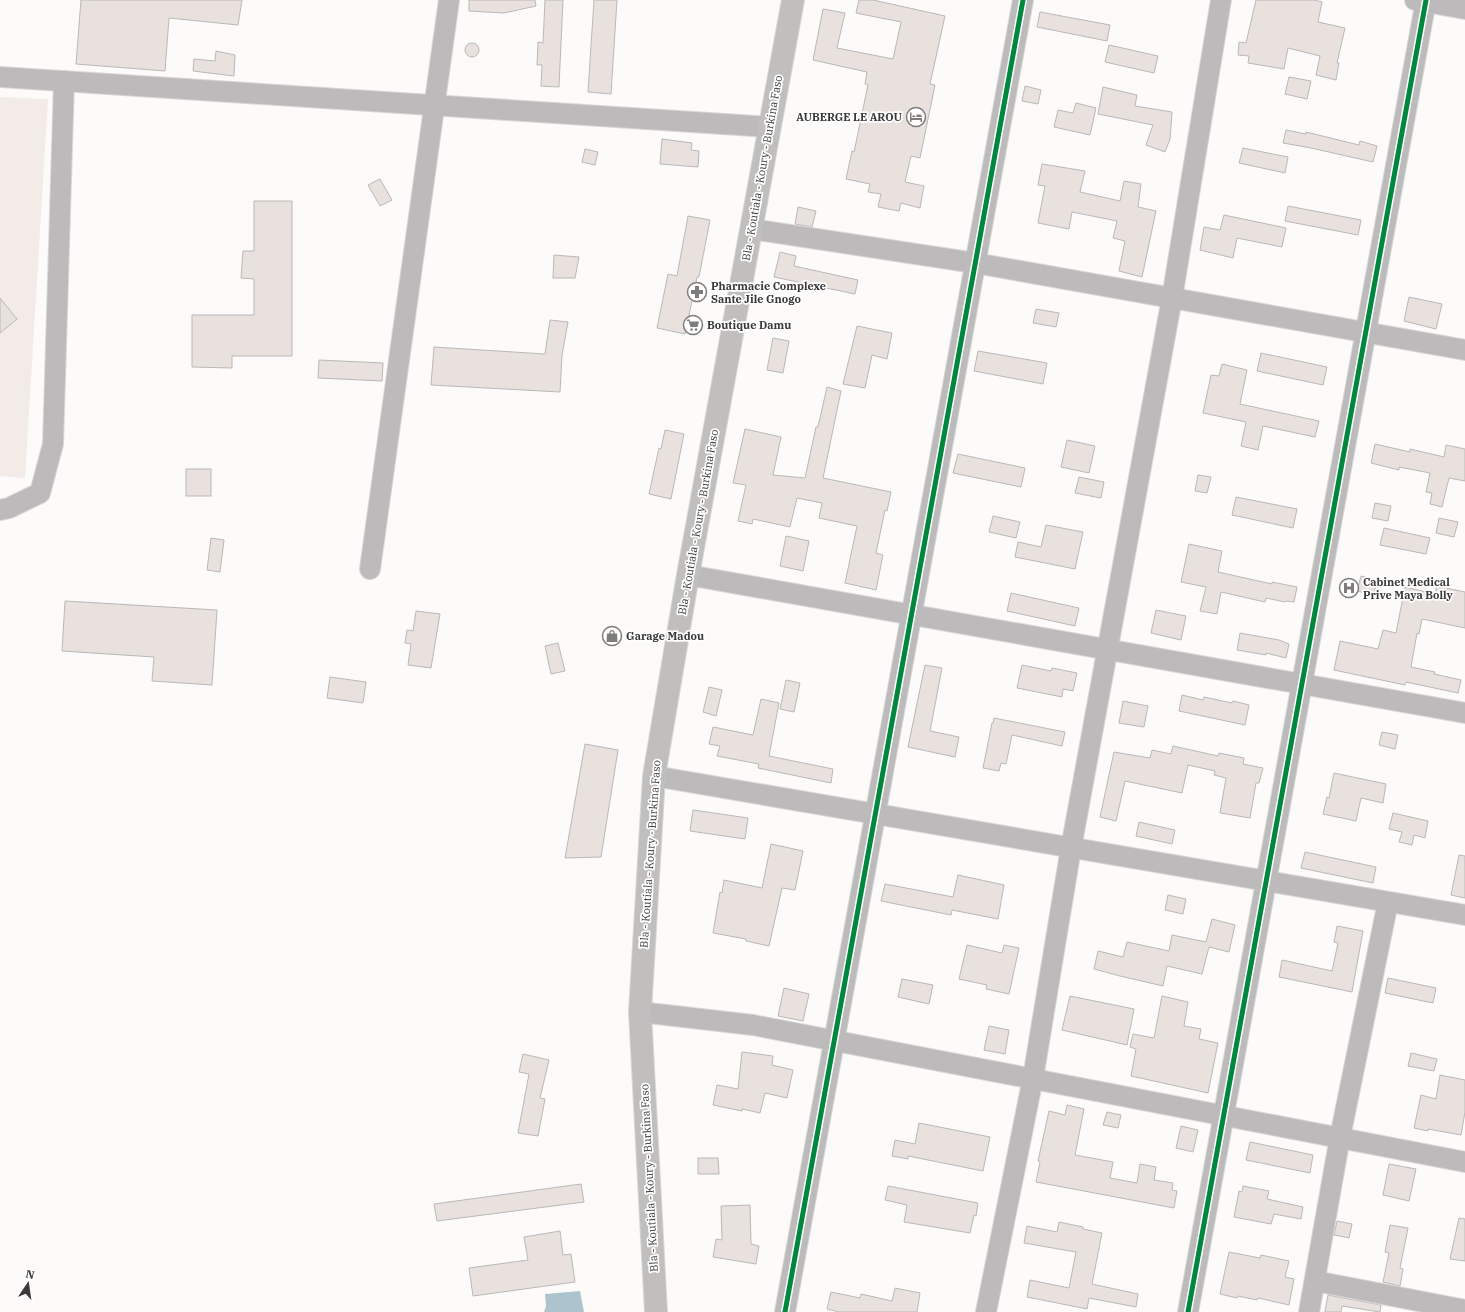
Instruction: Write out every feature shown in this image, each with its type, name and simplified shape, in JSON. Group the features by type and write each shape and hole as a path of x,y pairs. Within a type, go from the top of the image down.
{"main road":[{"name":"Bla - Koutiala - Koury - Burkina Faso","path":"656,1312 640,1012 654,776 688,575 793,0"}],"street":[{"path":"370,569 449,0"},
{"path":"785,1312 1023,0"},
{"path":"986,1312 1033,1078 1071,848 1172,298 1221,0"},
{"path":"1188,1312 1366,333 1422,1 1465,9"},
{"path":"0,77 435,104 770,127"},
{"path":"1,511 40,493 53,444 64,81"},
{"path":"751,229 975,264 1465,350"},
{"path":"688,575 1465,713"},
{"path":"654,776 1465,915"},
{"path":"1310,1312 1340,1137 1388,902"},
{"path":"640,1012 753,1025 1465,1162"},
{"path":"1315,1281 1465,1310"}],"shaded area":[{"path":"0,97 48,99 25,478 0,476"}],"water":[{"path":"580,1291 584,1312 544,1312 546,1306 545,1294"}],"building":[{"path":"81,0 242,0 238,25 169,18 165,71 76,64"},
{"path":"469,0 535,0 536,6 504,13 469,11"},
{"path":"545,0 563,0 559,87 541,86 542,65 537,65 538,42 543,43"},
{"path":"594,0 617,0 611,94 588,92"},
{"path":"859,0 873,0 945,16 930,84 935,85 920,158 911,156 905,182 924,186 920,208 901,203 899,211 878,207 881,194 868,192 870,184 846,179 852,151 854,152 868,85 865,84 867,72 813,60 823,9 845,13 837,48 893,59 901,22 856,13"},
{"path":"1256,0 1314,0 1322,2 1318,22 1345,28 1337,63 1339,63 1336,80 1316,75 1320,56 1288,48 1284,69 1248,63 1249,56 1238,55 1239,42 1246,43"},
{"path":"1040,12 1110,25 1107,41 1037,27"},
{"path":"472,43 477,45 479,50 477,55 472,57 467,55 465,50 467,45"},
{"path":"1109,45 1158,56 1154,73 1105,62"},
{"path":"216,51 235,55 234,76 193,71 194,59 215,61"},
{"path":"1289,77 1311,81 1307,99 1285,94"},
{"path":"1025,86 1041,90 1038,104 1022,101"},
{"path":"1103,87 1137,95 1135,106 1172,112 1170,139 1165,152 1146,145 1153,125 1098,114"},
{"path":"1076,103 1096,108 1090,135 1054,127 1058,110 1073,113"},
{"path":"1286,130 1306,134 1306,132 1359,145 1360,141 1377,146 1373,162 1283,143"},
{"path":"662,139 692,143 691,150 699,151 698,167 660,164"},
{"path":"1243,148 1288,157 1285,173 1239,163"},
{"path":"585,149 598,152 595,165 582,162"},
{"path":"1042,164 1085,171 1080,192 1120,201 1124,181 1141,184 1138,207 1156,211 1142,277 1119,271 1125,241 1113,238 1117,221 1072,212 1069,229 1038,223 1045,186 1038,185"},
{"path":"380,179 392,200 380,206 368,185"},
{"path":"254,201 292,201 292,356 232,356 232,368 192,367 192,315 254,315 254,279 241,278 243,251 254,251"},
{"path":"1288,206 1361,220 1358,235 1285,221"},
{"path":"798,207 816,211 812,227 795,224"},
{"path":"1224,215 1286,228 1282,247 1237,238 1233,258 1200,250 1204,227 1220,230"},
{"path":"688,216 710,220 699,277 697,277 685,334 657,328 668,274 677,276"},
{"path":"780,252 796,256 794,266 858,280 855,294 774,277"},
{"path":"554,255 579,257 575,278 553,278"},
{"path":"1409,297 1442,304 1436,329 1404,321"},
{"path":"0,298 17,319 0,333"},
{"path":"1036,309 1059,313 1056,327 1033,323"},
{"path":"550,320 568,322 562,355 560,392 431,385 434,347 545,354"},
{"path":"857,326 892,333 887,359 872,355 865,388 843,384"},
{"path":"773,338 789,341 783,373 767,370"},
{"path":"978,351 1047,363 1043,384 974,371"},
{"path":"1261,353 1327,367 1323,385 1257,371"},
{"path":"319,360 383,363 382,381 318,378"},
{"path":"1222,364 1247,370 1240,404 1319,421 1315,437 1263,426 1258,450 1241,446 1246,422 1203,413 1211,375 1219,376"},
{"path":"827,387 841,391 823,478 891,492 887,511 885,510 876,553 883,555 876,590 845,583 857,526 819,518 822,503 797,498 790,527 753,519 752,524 738,521 746,485 733,483 745,429 781,437 773,475 805,478 816,427 818,427"},
{"path":"665,430 684,434 671,499 649,494 659,448 661,449"},
{"path":"1067,440 1095,446 1089,473 1061,467"},
{"path":"1375,444 1410,452 1410,449 1444,457 1446,445 1465,449 1465,481 1449,478 1442,507 1430,504 1432,493 1426,492 1430,473 1399,467 1399,470 1371,463"},
{"path":"958,454 1025,468 1021,487 953,473"},
{"path":"186,469 211,469 211,496 186,496"},
{"path":"1198,475 1211,477 1207,493 1195,491"},
{"path":"1079,477 1104,482 1101,498 1075,493"},
{"path":"1236,497 1297,509 1293,528 1232,515"},
{"path":"1375,503 1391,506 1388,521 1372,518"},
{"path":"993,516 1020,522 1016,538 989,532"},
{"path":"1439,518 1458,522 1454,537 1436,533"},
{"path":"1046,525 1083,532 1075,569 1015,557 1018,542 1041,547"},
{"path":"1384,528 1430,538 1426,554 1380,545"},
{"path":"786,536 809,541 803,571 780,566"},
{"path":"211,538 224,540 220,572 207,570"},
{"path":"1189,544 1222,551 1218,572 1272,584 1272,582 1297,587 1294,602 1285,602 1266,598 1265,602 1221,592 1217,614 1200,611 1206,587 1181,582"},
{"path":"1361,576 1377,580 1374,595 1357,591"},
{"path":"1437,586 1465,592 1465,628 1422,619 1419,634 1417,633 1411,667 1435,672 1434,674 1461,680 1458,693 1406,682 1405,685 1334,670 1340,641 1378,649 1383,630 1396,633 1405,587 1435,594"},
{"path":"1011,593 1079,608 1075,626 1007,611"},
{"path":"65,601 217,610 212,685 152,681 154,657 62,651"},
{"path":"1156,610 1186,616 1181,640 1151,633"},
{"path":"416,611 440,614 431,668 408,665 411,644 405,643 407,630 413,631"},
{"path":"1240,633 1279,640 1289,644 1286,658 1266,653 1266,655 1237,650"},
{"path":"558,643 565,671 551,674 545,646"},
{"path":"925,665 942,668 930,731 959,737 955,757 908,747"},
{"path":"1022,665 1051,671 1052,668 1077,673 1073,691 1063,689 1062,697 1017,688"},
{"path":"330,677 366,682 363,703 327,698"},
{"path":"786,680 800,683 794,712 780,709"},
{"path":"709,687 722,690 716,716 703,712"},
{"path":"1182,695 1203,700 1204,697 1249,705 1245,725 1179,711"},
{"path":"761,699 779,703 769,756 833,769 831,783 758,768 759,764 717,756 720,746 709,744 713,727 753,735"},
{"path":"1123,701 1148,706 1144,727 1119,723"},
{"path":"994,718 1065,732 1062,746 1012,735 1006,764 1001,763 999,771 983,768"},
{"path":"1382,732 1398,735 1395,749 1379,745"},
{"path":"585,744 618,750 601,857 565,858"},
{"path":"1173,746 1218,756 1219,753 1244,758 1243,764 1263,768 1259,783 1256,783 1250,818 1220,813 1226,778 1214,775 1215,771 1188,765 1182,793 1125,781 1116,821 1100,817 1114,752 1150,758 1152,750 1171,754"},
{"path":"1334,773 1386,784 1383,803 1361,798 1356,821 1323,814 1327,797 1329,798"},
{"path":"693,810 748,818 745,839 690,831"},
{"path":"1393,813 1428,821 1425,838 1414,835 1412,845 1399,842 1402,832 1389,829"},
{"path":"1139,822 1175,830 1172,844 1136,836"},
{"path":"771,844 803,851 795,890 782,888 769,946 746,941 746,939 713,933 720,892 722,893 724,880 762,888"},
{"path":"1305,852 1376,867 1373,883 1301,868"},
{"path":"1459,855 1465,856 1465,898 1451,895"},
{"path":"958,875 1004,885 998,919 952,910 951,915 881,901 885,884 953,897"},
{"path":"1168,895 1186,899 1183,914 1165,910"},
{"path":"1212,919 1235,925 1229,952 1209,947 1202,974 1167,966 1163,986 1094,969 1098,951 1123,957 1127,942 1169,951 1172,935 1206,942"},
{"path":"1337,926 1363,931 1352,992 1279,977 1282,960 1332,971 1338,943 1334,942"},
{"path":"967,945 1002,953 1004,945 1019,948 1009,994 986,989 987,985 959,979"},
{"path":"1388,978 1436,988 1433,1003 1385,993"},
{"path":"902,979 933,985 929,1004 898,997"},
{"path":"784,988 809,994 803,1021 778,1016"},
{"path":"1070,996 1134,1009 1127,1045 1062,1030"},
{"path":"1162,996 1188,1002 1184,1026 1201,1029 1199,1039 1218,1043 1208,1093 1131,1076 1136,1049 1130,1047 1133,1034 1154,1038"},
{"path":"989,1026 1009,1030 1005,1054 984,1050"},
{"path":"742,1052 773,1056 772,1065 793,1070 787,1098 765,1093 760,1113 713,1105 717,1085 738,1089"},
{"path":"1411,1053 1437,1059 1434,1071 1408,1066"},
{"path":"523,1054 549,1060 540,1098 545,1099 538,1136 518,1133 529,1074 519,1072"},
{"path":"1440,1075 1465,1080 1465,1112 1461,1135 1414,1128 1421,1095 1436,1099"},
{"path":"1067,1105 1084,1109 1075,1155 1113,1162 1110,1178 1137,1183 1140,1164 1156,1167 1154,1180 1173,1183 1172,1190 1177,1191 1174,1208 1036,1182 1040,1162 1038,1161 1049,1111 1065,1115"},
{"path":"1107,1112 1121,1115 1118,1128 1103,1125"},
{"path":"919,1123 990,1137 983,1171 908,1156 908,1159 892,1156 895,1140 915,1144"},
{"path":"1181,1126 1198,1130 1193,1152 1176,1148"},
{"path":"1250,1142 1313,1155 1310,1173 1246,1160"},
{"path":"698,1158 718,1158 719,1174 698,1174"},
{"path":"1389,1164 1416,1169 1409,1201 1383,1195"},
{"path":"581,1184 584,1202 437,1221 434,1204"},
{"path":"888,1186 978,1203 976,1216 974,1215 970,1233 904,1222 907,1205 885,1200"},
{"path":"1243,1186 1269,1191 1267,1199 1303,1207 1301,1219 1274,1214 1271,1224 1234,1217 1239,1191 1242,1192"},
{"path":"750,1205 751,1244 759,1246 756,1264 713,1257 716,1239 722,1240 721,1206"},
{"path":"1459,1218 1465,1219 1465,1261 1450,1259"},
{"path":"1337,1221 1352,1224 1349,1238 1334,1235"},
{"path":"1059,1222 1102,1233 1092,1284 1138,1294 1136,1307 1089,1298 1087,1309 1027,1297 1030,1280 1069,1288 1076,1252 1024,1243 1027,1226 1057,1232"},
{"path":"1390,1225 1408,1228 1400,1268 1403,1269 1400,1286 1383,1282 1389,1253 1385,1252"},
{"path":"560,1231 563,1255 571,1254 575,1282 473,1296 469,1268 528,1260 524,1237"},
{"path":"1229,1252 1260,1258 1261,1255 1289,1261 1285,1277 1294,1279 1289,1305 1258,1298 1257,1300 1238,1296 1237,1298 1220,1294"},
{"path":"895,1288 920,1293 917,1312 839,1312 827,1309 831,1292 860,1298 861,1294 892,1301"},
{"path":"1328,1295 1381,1305 1380,1312 1342,1306 1341,1312 1325,1312"}],"cycle path":[{"path":"785,1312 1023,0"},
{"path":"1188,1312 1426,0"}],"place":[{"name":"AUBERGE LE AROU","path":"916,117"},
{"name":"Pharmacie Complexe Sante Jile Gnogo","path":"697,292"},
{"name":"Boutique Damu","path":"693,325"},
{"name":"Cabinet Medical Prive Maya Bolly","path":"1349,588"},
{"name":"Garage Madou","path":"612,636"}]}
